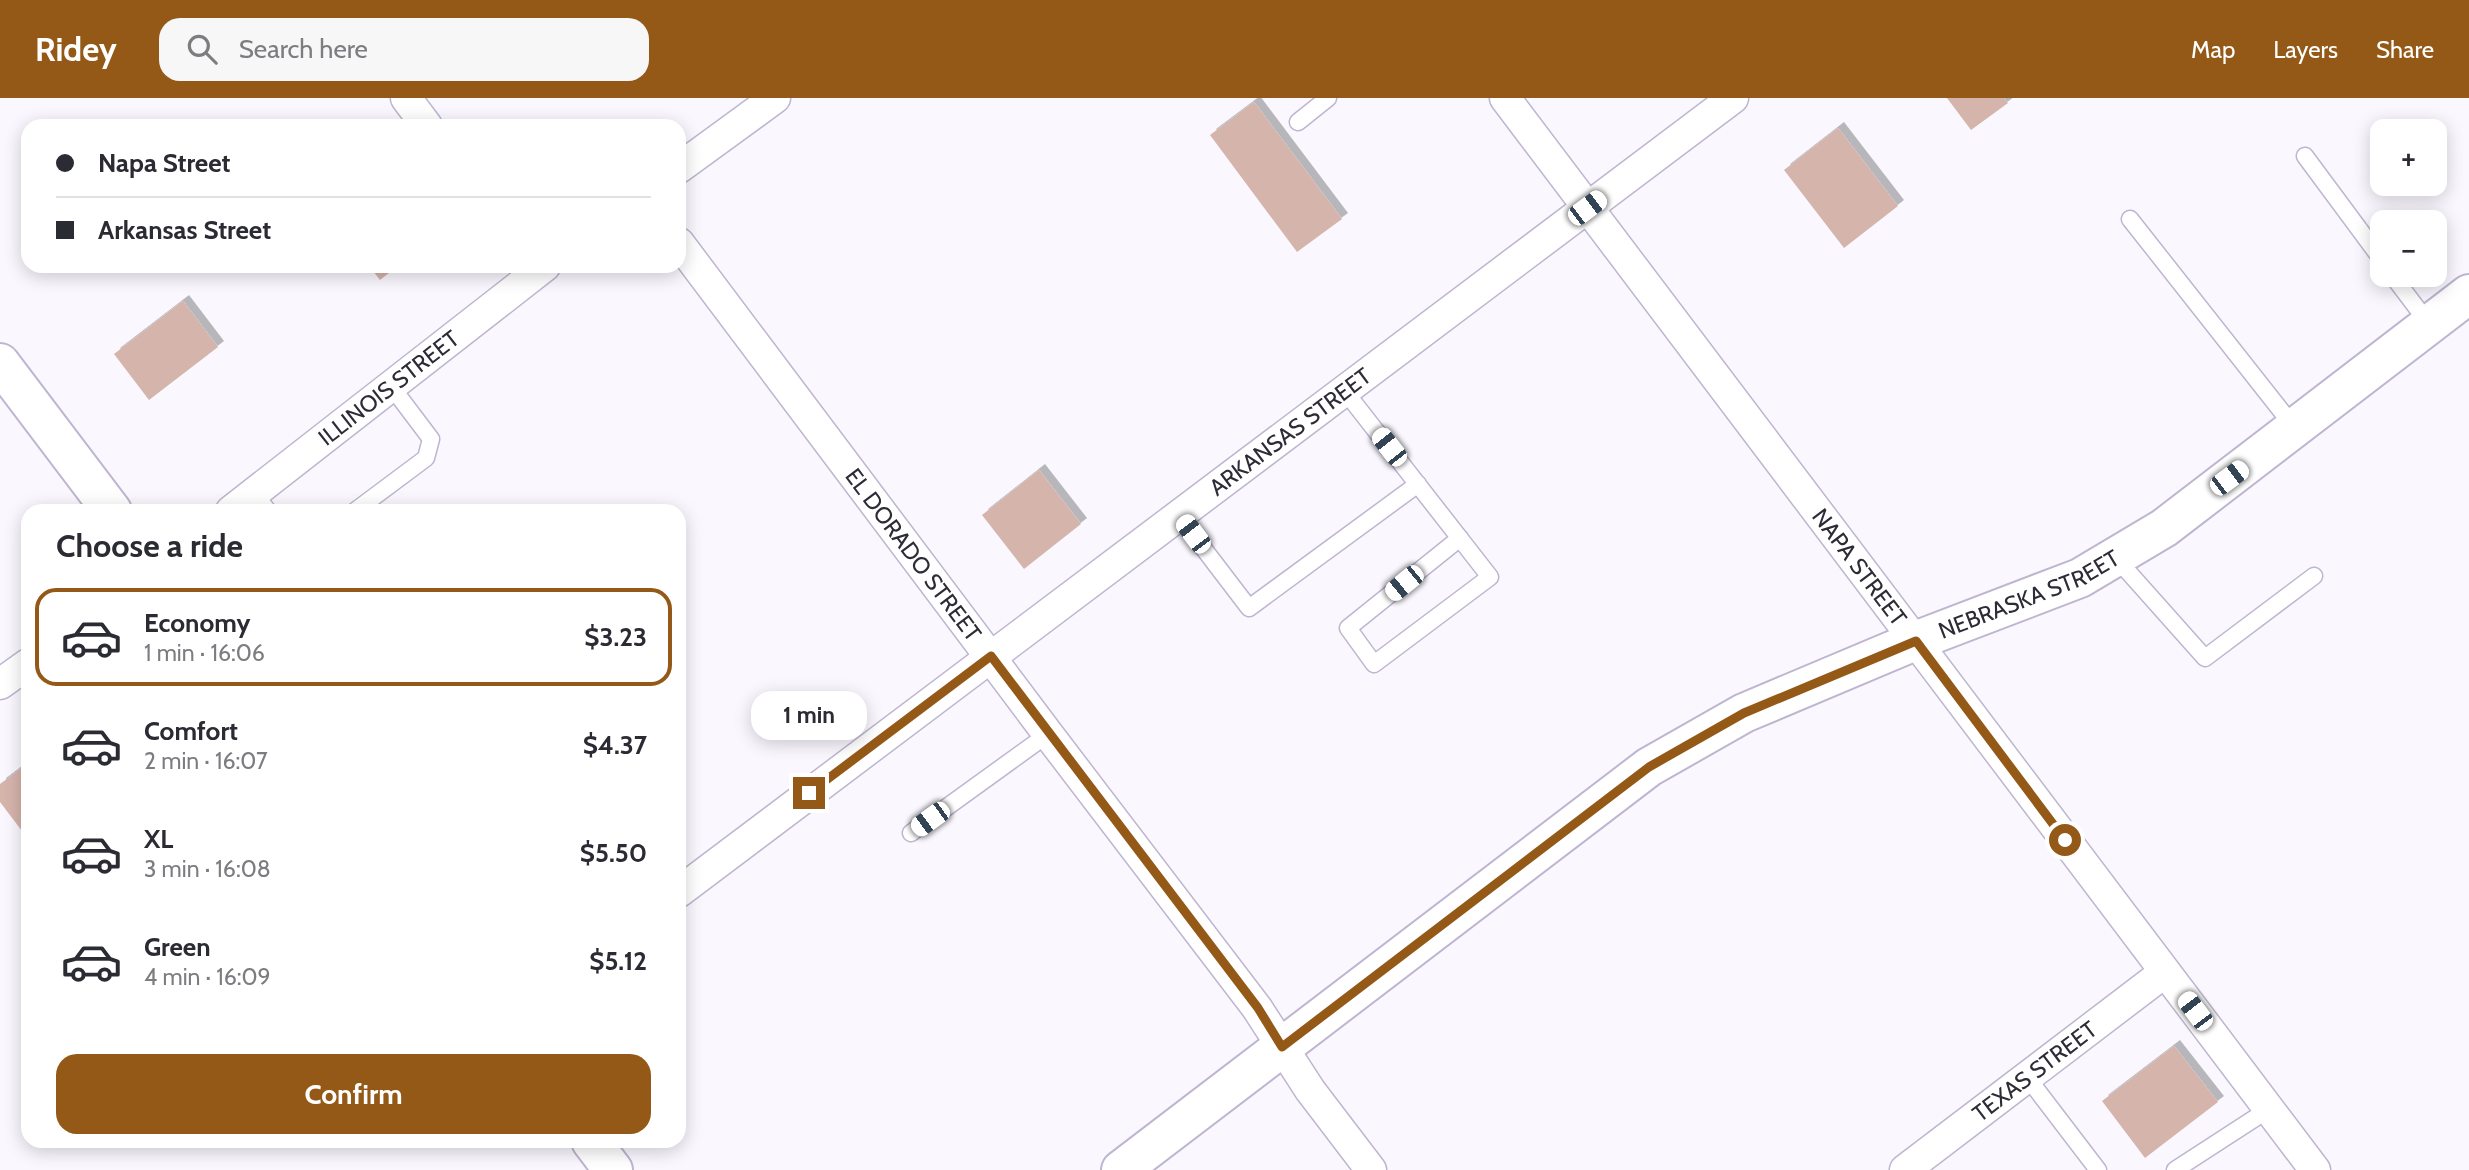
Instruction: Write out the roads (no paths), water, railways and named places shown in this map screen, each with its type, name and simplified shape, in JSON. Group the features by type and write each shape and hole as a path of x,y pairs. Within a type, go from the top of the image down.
{"street":[{"path":"406,98 422,119"},
{"path":"686,163 775,98"},
{"name":"NAPA STREET","path":"1504,98 2315,1170"},
{"name":"ARKANSAS STREET","path":"686,886 1733,98"},
{"name":"EL DORADO STREET","path":"686,252 1258,1008 1310,1090 1371,1170"},
{"name":"ILLINOIS STREET","path":"252,504 391,386 532,273"},
{"name":"NEBRASKA STREET","path":"1121,1170 1649,767 1744,713 1916,641 2080,578 2115,558 2164,528 2469,294"},
{"path":"0,363 107,504"},
{"path":"0,684 21,669"},
{"name":"TEXAS STREET","path":"1905,1170 2165,972"},
{"path":"596,1148 612,1170"}],"lane":[{"path":"1298,122 1328,98"},
{"path":"2305,156 2370,244"},
{"path":"2130,219 2294,428"},
{"path":"2401,287 2429,324"},
{"path":"364,504 426,458 431,439 391,386"},
{"path":"1345,390 1460,538 1490,577 1374,664 1348,628 1460,538"},
{"path":"1178,515 1249,608 1418,484"},
{"path":"2115,558 2205,658 2315,576"},
{"path":"911,833 1048,734"},
{"path":"2027,1077 2098,1170"},
{"path":"2175,1170 2269,1109"}]}
